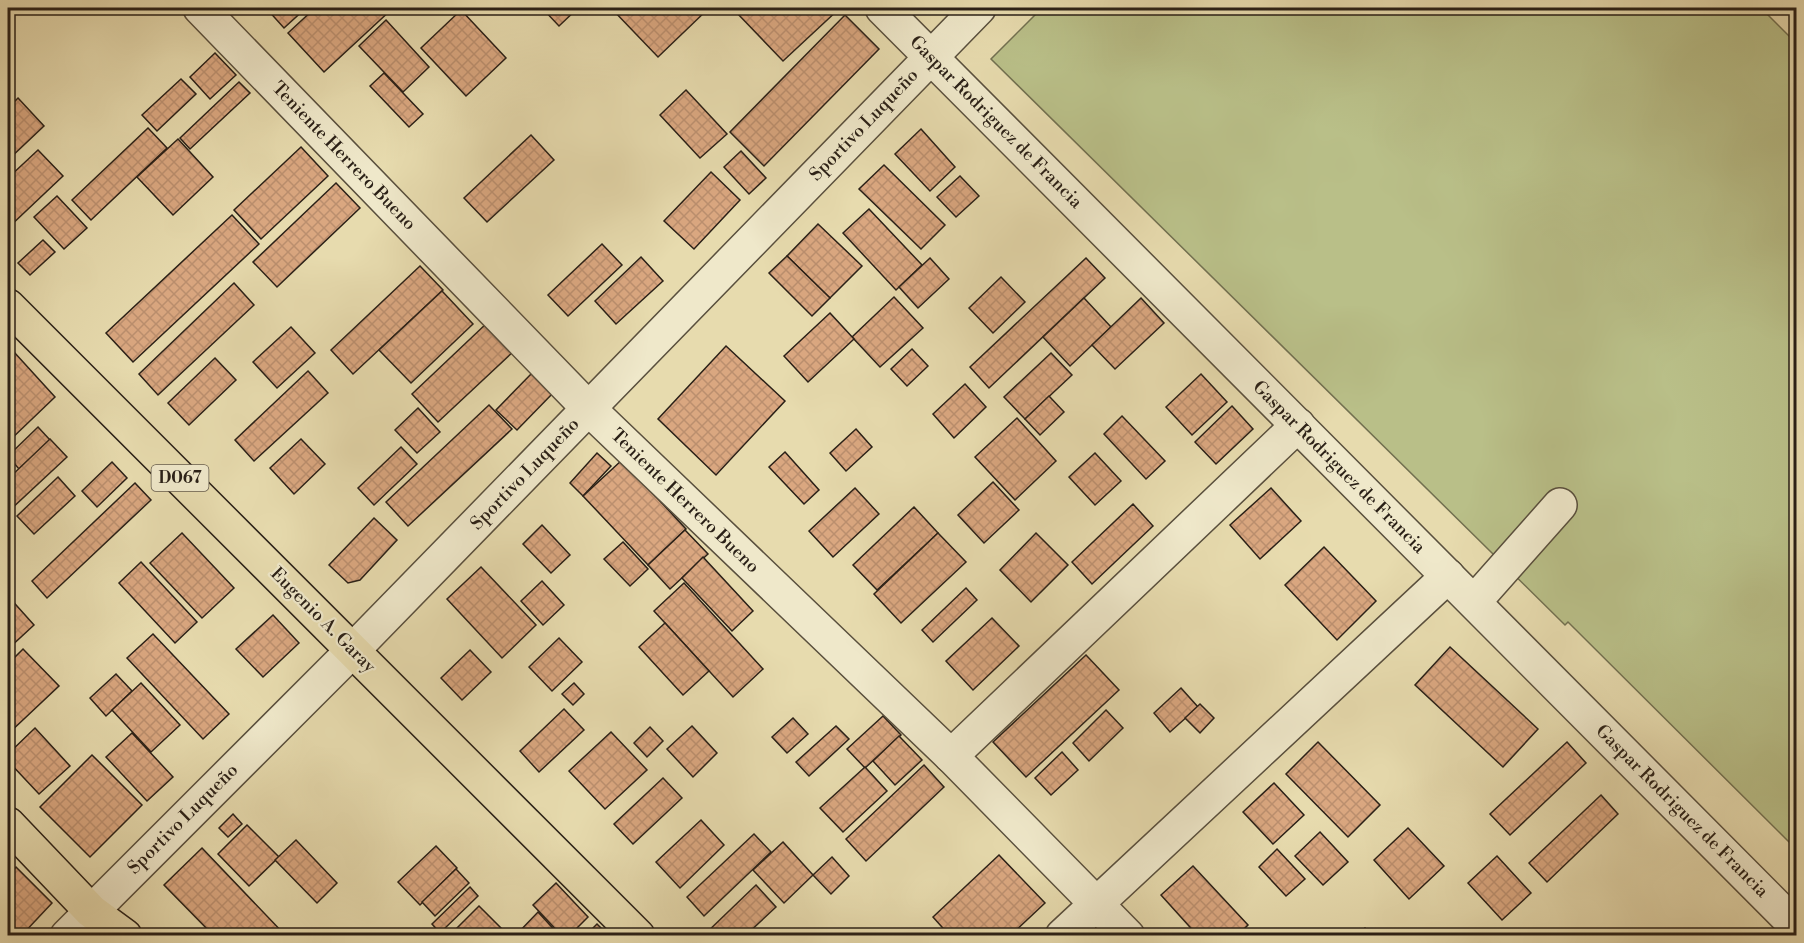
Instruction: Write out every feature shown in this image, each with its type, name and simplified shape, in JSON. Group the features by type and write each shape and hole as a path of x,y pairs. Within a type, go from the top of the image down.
{"main road":[{"name":"Eugenio A. Garay","path":"8,306 638,936"},
{"path":"8,824 91,911 125,936"}],"street":[{"name":"Teniente Herrero Bueno","path":"200,8 589,409 951,756 1128,936"},
{"name":"Gaspar Rodriguez de Francia","path":"882,8 1474,602 1790,906"},
{"name":"Sportivo Luqueño","path":"67,936 353,650 979,8"},
{"path":"951,756 1298,425"},
{"path":"1474,602 1560,504"},
{"path":"1062,936 1448,576"}],"green space":[{"path":"1042,8 1761,8 1796,43 1796,837 1790,843 1568,622 1565,625 991,59"}],"building":[{"path":"266,8 306,8 284,28"},
{"path":"315,8 393,8 324,72 288,33"},
{"path":"542,8 578,8 559,26"},
{"path":"611,8 709,8 658,57"},
{"path":"743,8 840,8 783,61 737,13"},
{"path":"461,10 506,58 466,96 421,48"},
{"path":"845,15 879,49 764,166 730,132"},
{"path":"386,20 429,67 403,92 359,46"},
{"path":"215,53 236,75 210,99 190,77"},
{"path":"384,73 423,114 409,127 370,86"},
{"path":"181,79 196,94 157,131 142,115"},
{"path":"239,82 250,93 190,149 180,138"},
{"path":"686,90 727,134 700,158 660,115"},
{"path":"18,98 44,126 8,160 8,108"},
{"path":"148,128 167,148 91,220 72,200"},
{"path":"921,129 955,167 930,191 895,154"},
{"path":"531,135 554,160 487,222 464,198"},
{"path":"178,139 213,177 173,215 137,177"},
{"path":"301,147 328,176 261,239 234,210"},
{"path":"38,150 63,176 8,228 8,178"},
{"path":"741,151 766,178 749,194 724,167"},
{"path":"884,165 945,225 921,249 859,189"},
{"path":"711,172 740,200 694,249 664,221"},
{"path":"960,176 979,196 956,217 937,197"},
{"path":"336,183 360,208 277,287 253,262"},
{"path":"57,196 87,228 64,249 34,217"},
{"path":"869,209 922,265 896,290 843,233"},
{"path":"232,215 259,244 133,362 106,333"},
{"path":"818,224 862,266 830,298 787,256"},
{"path":"43,240 55,252 30,275 18,263"},
{"path":"602,244 622,265 568,316 548,295"},
{"path":"787,256 830,298 812,316 769,273"},
{"path":"641,257 663,281 616,324 595,301"},
{"path":"930,258 949,279 918,308 899,287"},
{"path":"1086,258 1105,278 989,388 970,367"},
{"path":"420,266 443,290 353,374 331,350"},
{"path":"1001,277 1025,302 993,333 969,308"},
{"path":"234,283 254,305 158,395 139,374"},
{"path":"442,291 473,324 411,383 379,350"},
{"path":"894,297 923,328 880,367 852,337"},
{"path":"1084,298 1111,327 1070,366 1043,337"},
{"path":"1141,298 1164,323 1115,369 1092,345"},
{"path":"830,313 854,339 808,382 784,356"},
{"path":"488,322 515,350 438,422 412,394"},
{"path":"291,327 315,353 277,388 253,362"},
{"path":"726,346 785,401 716,475 658,419"},
{"path":"912,349 928,366 907,386 891,369"},
{"path":"14,352 55,397 8,442 8,358"},
{"path":"1051,353 1072,375 1025,419 1004,397"},
{"path":"215,358 236,380 189,425 168,403"},
{"path":"308,371 328,393 254,461 235,440"},
{"path":"532,373 553,393 517,430 496,410"},
{"path":"1201,374 1227,402 1192,435 1166,407"},
{"path":"965,384 986,407 954,438 933,414"},
{"path":"1049,396 1064,412 1040,435 1025,419"},
{"path":"489,405 512,429 408,526 386,502"},
{"path":"1232,406 1253,429 1216,464 1195,442"},
{"path":"418,408 440,432 417,453 395,430"},
{"path":"1122,416 1165,461 1146,479 1104,434"},
{"path":"1017,418 1056,461 1015,500 975,457"},
{"path":"38,427 50,440 19,469 8,456"},
{"path":"856,429 872,447 846,471 830,453"},
{"path":"50,439 67,457 9,511 8,479"},
{"path":"301,439 325,464 294,494 270,468"},
{"path":"401,447 417,464 374,505 358,488"},
{"path":"785,452 819,490 804,504 769,467"},
{"path":"597,453 611,466 583,496 570,483"},
{"path":"1095,453 1121,481 1095,505 1069,477"},
{"path":"622,460 686,529 648,565 583,496"},
{"path":"112,462 127,478 97,507 82,491"},
{"path":"58,477 75,496 34,534 17,516"},
{"path":"993,482 1019,510 984,543 958,515"},
{"path":"135,483 151,500 47,598 32,581"},
{"path":"855,488 879,514 833,557 809,531"},
{"path":"1271,488 1301,521 1260,559 1230,525"},
{"path":"1133,504 1153,526 1092,584 1072,562"},
{"path":"914,507 938,533 877,590 853,565"},
{"path":"374,518 397,540 360,580 348,583 329,565"},
{"path":"542,525 570,555 551,573 523,544"},
{"path":"685,530 708,554 670,589 648,565"},
{"path":"182,533 234,588 202,618 150,563"},
{"path":"938,533 966,562 901,623 874,594"},
{"path":"1036,533 1068,565 1031,602 1000,570"},
{"path":"623,542 648,569 630,586 604,559"},
{"path":"1324,547 1376,601 1337,640 1285,585"},
{"path":"703,557 753,611 732,631 682,578"},
{"path":"141,562 197,622 175,643 119,583"},
{"path":"481,567 536,625 502,658 447,599"},
{"path":"542,581 564,605 543,625 521,601"},
{"path":"684,583 763,669 733,697 654,611"},
{"path":"966,588 977,600 933,642 922,630"},
{"path":"8,596 34,625 8,649"},
{"path":"273,615 299,643 263,677 236,649"},
{"path":"992,618 1019,646 973,690 946,661"},
{"path":"665,623 709,671 683,695 639,647"},
{"path":"153,634 229,714 203,739 127,658"},
{"path":"559,638 582,662 552,691 529,667"},
{"path":"1450,647 1538,729 1503,767 1415,685"},
{"path":"23,649 59,686 8,734 8,664"},
{"path":"470,650 491,672 462,700 441,678"},
{"path":"1086,655 1119,690 1026,777 993,742"},
{"path":"116,674 132,691 106,716 90,698"},
{"path":"141,683 180,725 151,752 112,710"},
{"path":"574,683 584,694 573,705 562,694"},
{"path":"1181,688 1198,707 1170,732 1154,713"},
{"path":"1200,704 1214,718 1200,733 1185,718"},
{"path":"564,709 584,730 539,772 520,751"},
{"path":"1106,710 1123,728 1089,761 1073,743"},
{"path":"883,716 901,735 865,768 847,749"},
{"path":"793,718 808,734 787,753 772,737"},
{"path":"692,726 717,753 693,777 667,749"},
{"path":"836,726 849,739 809,776 796,762"},
{"path":"650,727 663,741 647,757 634,743"},
{"path":"35,728 70,766 39,794 8,761 8,754"},
{"path":"611,732 647,770 605,809 569,771"},
{"path":"132,733 173,777 147,801 106,757"},
{"path":"899,736 922,760 895,785 873,761"},
{"path":"1318,742 1380,805 1348,837 1286,774"},
{"path":"1567,742 1586,763 1510,835 1490,814"},
{"path":"1062,752 1078,770 1051,795 1035,778"},
{"path":"92,755 142,805 90,857 40,807"},
{"path":"924,765 944,787 866,861 846,839"},
{"path":"865,767 887,791 843,832 820,808"},
{"path":"663,778 682,798 633,844 614,824"},
{"path":"1274,783 1304,815 1273,844 1243,812"},
{"path":"1601,795 1618,814 1547,882 1529,863"},
{"path":"233,814 242,824 228,837 219,828"},
{"path":"701,820 724,845 680,888 656,862"},
{"path":"247,825 279,857 249,886 218,854"},
{"path":"1408,828 1444,866 1409,899 1374,860"},
{"path":"1320,832 1348,862 1323,885 1295,856"},
{"path":"754,834 771,852 704,916 687,897"},
{"path":"296,840 337,883 317,903 275,860"},
{"path":"783,842 813,875 784,903 753,870"},
{"path":"436,846 457,868 420,905 398,882"},
{"path":"202,848 286,936 214,936 164,885"},
{"path":"1277,849 1305,879 1286,896 1259,867"},
{"path":"999,855 1045,903 1010,936 950,936 933,917"},
{"path":"1497,856 1531,893 1502,920 1468,883"},
{"path":"832,857 849,876 831,894 813,875"},
{"path":"1193,866 1248,925 1237,936 1198,936 1161,895"},
{"path":"16,867 52,903 21,936 8,936 8,876"},
{"path":"456,869 469,883 435,916 422,902"},
{"path":"556,883 588,917 569,936 562,936 533,905"},
{"path":"756,885 776,907 745,936 703,936"},
{"path":"470,887 478,896 440,933 432,924"},
{"path":"479,906 507,934 505,936 449,936"},
{"path":"538,912 560,936 515,936"},
{"path":"597,924 609,936 585,936"},
{"path":"1365,928 1373,936 1356,936"}]}
